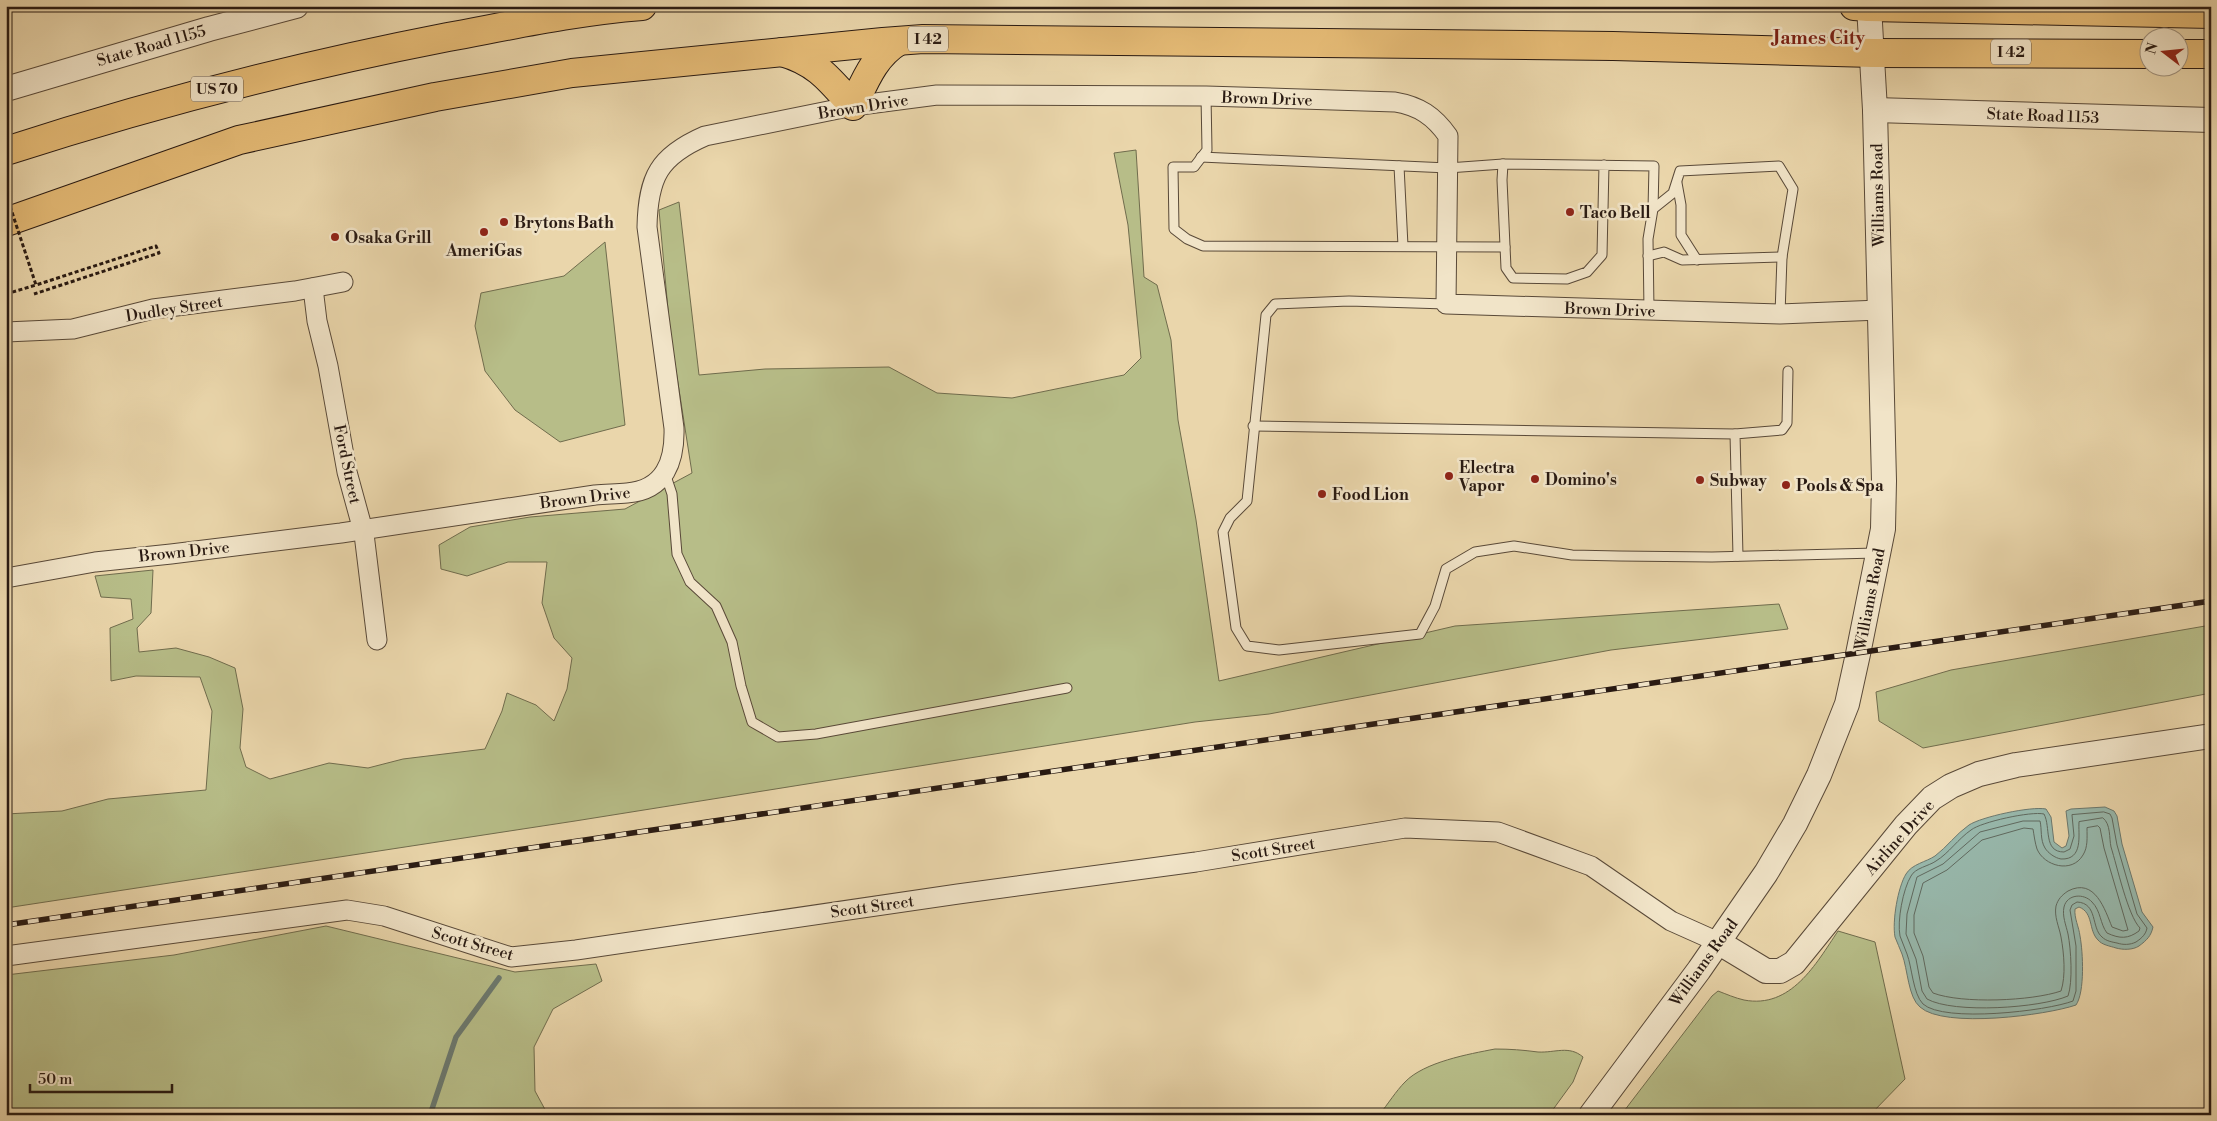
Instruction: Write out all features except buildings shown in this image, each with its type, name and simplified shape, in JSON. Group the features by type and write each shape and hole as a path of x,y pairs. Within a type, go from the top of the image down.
{"highway":[{"name":"US 70","path":"6,151 160,103 365,54 549,18 642,6"},
{"path":"1854,6 2211,14"},
{"path":"780,51 803,59 823,72 853,106 875,62 889,47 899,40"},
{"name":"I 42","path":"6,222 239,140 435,97 572,73 899,40 1584,46 1873,53 2140,54"},
{"path":"2190,54 2211,54"}],"street":[{"name":"State Road 1155","path":"6,88 209,28 296,6"},
{"name":"Williams Road","path":"1591,1115 1718,942 1766,873 1795,824 1835,736 1847,704 1883,529 1884,481 1880,310 1873,53 1869,6"},
{"name":"Brown Drive","path":"6,578 144,555 190,551 606,494 628,494 650,486 665,474 672,461 674,446 674,428 646,226 647,202 654,179 666,160 683,145 705,136 853,106 937,95 1206,96 1395,102 1412,105 1427,113 1439,123 1448,136 1446,304 1780,314 1880,310"},
{"name":"State Road 1153","path":"1874,110 2211,120"},
{"name":"Dudley Street","path":"6,332 73,329 153,309 313,288 343,282"},
{"name":"Ford Street","path":"313,288 317,321 328,366 348,472 362,528 377,640"},
{"name":"Airline Drive","path":"1718,942 1766,971 1780,970 1794,963 1906,825 1932,798 1951,786 1979,774 2016,765 2211,736"},
{"name":"Scott Street","path":"6,956 347,910 384,916 512,957 576,950 958,894 1196,862 1405,828 1498,832 1591,866 1671,921 1718,942"}],"lane":[{"path":"1206,96 1207,150 1194,167 1173,167 1174,229 1187,239 1203,246 1505,247"},
{"path":"1201,157 1448,168 1503,164 1654,166 1653,209 1648,239 1649,310"},
{"path":"1503,164 1506,268 1513,278 1567,279 1587,272 1602,255 1604,165"},
{"path":"1399,166 1403,246"},
{"path":"1653,209 1673,193 1680,171 1779,166 1793,189 1782,257 1780,314"},
{"path":"1677,181 1681,205 1681,235 1697,260"},
{"path":"1648,256 1664,252 1682,260 1782,257"},
{"path":"1446,304 1349,301 1275,304 1266,315 1253,426 1247,501 1230,518 1223,532 1236,628 1246,646 1280,650 1420,634 1435,606 1446,569 1475,552 1514,546 1572,555 1738,556 1878,553"},
{"path":"1253,426 1734,434 1782,430 1787,423 1788,371"},
{"path":"1734,434 1738,556"},
{"path":"665,474 672,494 677,554 690,582 716,606 732,642 741,686 752,722 778,736 816,734 1067,688"}],"path":[{"path":"6,194 36,285"},
{"path":"6,294 156,246 159,253 34,294"}],"green space":[{"path":"1136,150 1144,277 1157,285 1171,340 1178,420 1196,520 1219,681 1455,626 1779,604 1788,629 1611,650 1269,714 1195,722 575,821 6,908 6,814 62,811 108,799 206,790 212,711 200,677 136,676 111,681 110,628 133,619 131,599 101,597 95,576 153,570 151,613 137,628 139,652 176,648 209,657 235,668 243,709 240,748 246,767 270,779 329,763 368,768 403,759 485,749 502,711 507,693 536,705 554,721 567,689 572,658 554,638 542,603 547,562 508,562 467,576 441,569 439,545 470,527 530,517 625,509 692,473 670,332 659,210 679,202 699,375 765,369 889,367 937,393 1012,398 1124,375 1141,358 1128,225 1114,153"},
{"path":"605,242 625,425 560,442 515,410 485,371 475,326 481,293 564,276"},
{"path":"2211,625 2211,693 1923,748 1879,721 1876,692 1951,670"},
{"path":"326,926 515,972 596,964 602,981 553,1009 534,1047 535,1091 548,1115 6,1115 6,975 174,955"},
{"path":"1838,931 1875,942 1905,1079 1870,1115 1621,1115 1712,996 1718,991 1744,1000 1761,1001 1775,998 1789,991 1811,970"},
{"path":"1495,1049 1538,1052 1567,1050 1578,1053 1583,1057 1573,1082 1549,1115 1379,1115 1398,1089 1413,1075 1423,1069 1447,1060"}],"water":[{"path":"2105,807 2114,811 2117,816 2122,844 2142,912 2153,927 2146,940 2137,947 2128,949 2119,949 2104,944 2095,936 2087,913 2079,907 2075,909 2075,912 2081,943 2082,972 2081,991 2076,1005 2043,1013 1972,1019 1932,1014 1920,1007 1913,997 1894,930 1898,895 1906,874 1915,865 1935,856 1960,832 1975,822 2018,811 2046,809 2051,817 2054,842 2062,848 2066,846 2069,836 2066,811"}],"waterway":[{"path":"430,1115 456,1037 499,978"}],"railway":[{"path":"6,925 2211,601"}],"place":[{"name":"Taco Bell","path":"1570,212"},
{"name":"Brytons Bath","path":"504,222"},
{"name":"AmeriGas","path":"484,232"},
{"name":"Osaka Grill","path":"335,237"},
{"name":"Electra Vapor","path":"1449,476"},
{"name":"Domino's","path":"1535,479"},
{"name":"Subway","path":"1700,480"},
{"name":"Pools & Spa","path":"1786,485"},
{"name":"Food Lion","path":"1322,494"}],"district":[{"name":"James City","path":"1819,37"}]}
